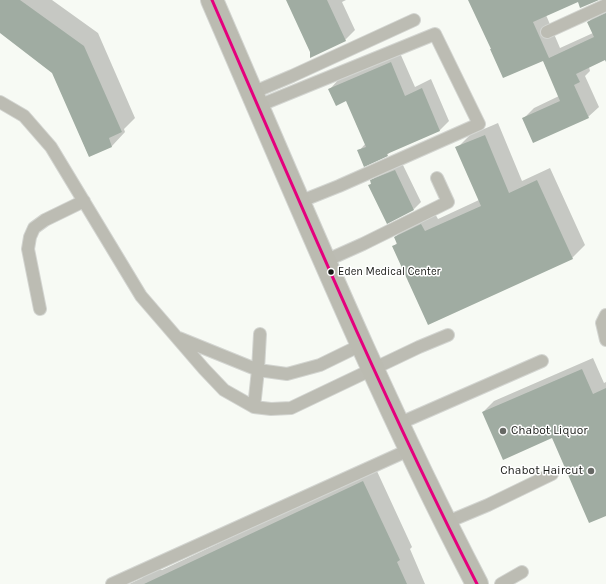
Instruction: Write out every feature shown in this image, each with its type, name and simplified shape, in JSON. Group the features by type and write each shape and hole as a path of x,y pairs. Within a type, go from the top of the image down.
{"main road":[{"path":"212,0 361,345 445,523 477,584"}],"lane":[{"path":"547,32 606,5"},
{"path":"255,99 292,76 414,20"},
{"path":"255,99 435,34 479,124 339,186 299,202"},
{"path":"0,102 24,116 51,147 141,296 224,390 254,407 271,409 292,408 419,347 448,335"},
{"path":"325,261 448,202 437,178"},
{"path":"40,309 28,249 30,237 34,228 45,220 84,201"},
{"path":"606,315 602,323 606,340"},
{"path":"254,407 260,334"},
{"path":"176,337 258,370 287,374 320,365 361,345"},
{"path":"398,424 542,361"},
{"path":"112,584 411,449"},
{"path":"445,523 488,506 552,474"},
{"path":"501,584 522,572"}],"building":[{"path":"0,0 20,0 84,46 122,132 109,138 112,147 89,157 52,73 0,33"},
{"path":"286,0 327,0 346,41 310,58 310,52"},
{"path":"468,0 599,0 580,8 578,2 533,22 549,58 594,37 587,22 606,13 606,62 605,60 576,74 580,82 574,85 589,118 533,143 522,118 560,101 543,61 503,78"},
{"path":"391,62 405,96 422,88 440,131 387,154 388,156 364,167 357,150 366,147 346,101 336,106 328,89"},
{"path":"485,135 509,193 537,180 573,259 428,325 392,246 397,244 394,237 421,224 425,231 481,206 455,147"},
{"path":"395,170 414,210 387,224 368,185 371,184 370,180"},
{"path":"582,369 593,394 606,388 606,516 589,523 552,438 503,460 482,412"},
{"path":"363,481 400,560 397,562 407,584 144,584"}],"transit line":[{"path":"212,0 373,367 441,512 477,584"}],"place":[{"name":"Eden Medical Center","path":"331,272"},
{"name":"Chabot Liquor","path":"503,431"},
{"name":"Chabot Haircut","path":"591,471"}]}
